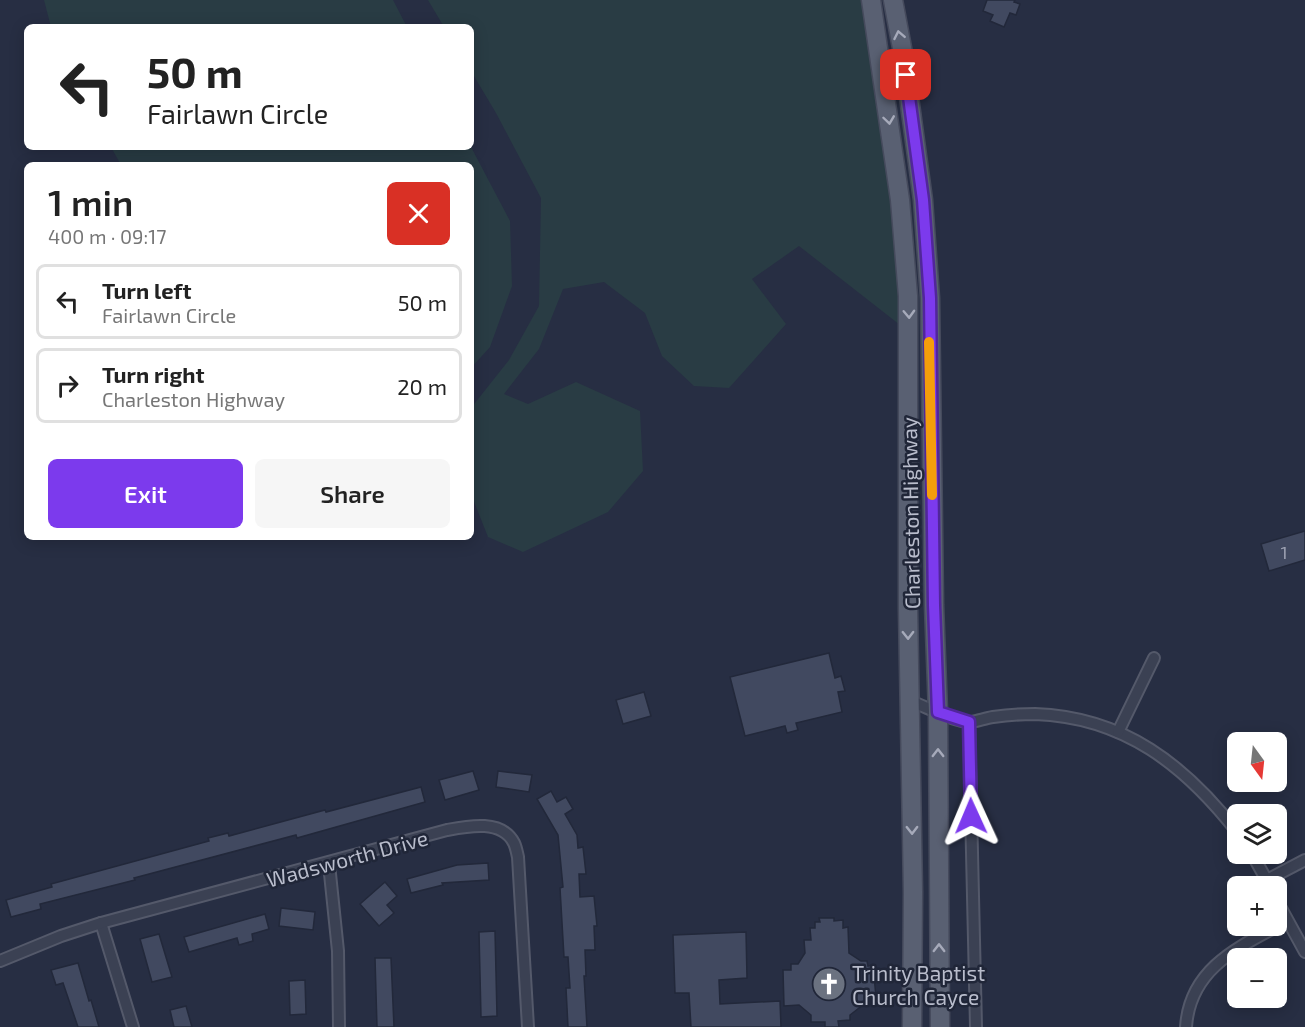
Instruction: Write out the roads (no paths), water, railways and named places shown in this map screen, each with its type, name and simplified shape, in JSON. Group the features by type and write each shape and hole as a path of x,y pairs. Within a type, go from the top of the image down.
{"main road":[{"name":"Charleston Highway","path":"871,0 900,200 908,296 912,1027"},
{"name":"Charleston Highway","path":"893,0 903,53 923,200 930,298 934,605 938,712 940,1027"}],"street":[{"path":"1118,732 1154,658"},
{"path":"910,701 969,722 994,717 1036,714 1077,719 1118,732 1173,764 1214,802 1227,818"},
{"path":"969,722 976,1027"},
{"name":"Wadsworth Drive","path":"0,961 61,936 101,923 461,828 489,826 506,833 514,843 518,857 528,1027"},
{"path":"1280,876 1305,860"},
{"path":"329,864 338,951 339,1027"},
{"path":"1287,921 1305,952"},
{"path":"101,923 133,1027"},
{"path":"1186,1027 1186,1017 1195,990 1212,968 1260,936"}],"place":[{"name":"Trinity Baptist Church Cayce","path":"829,984"}]}
